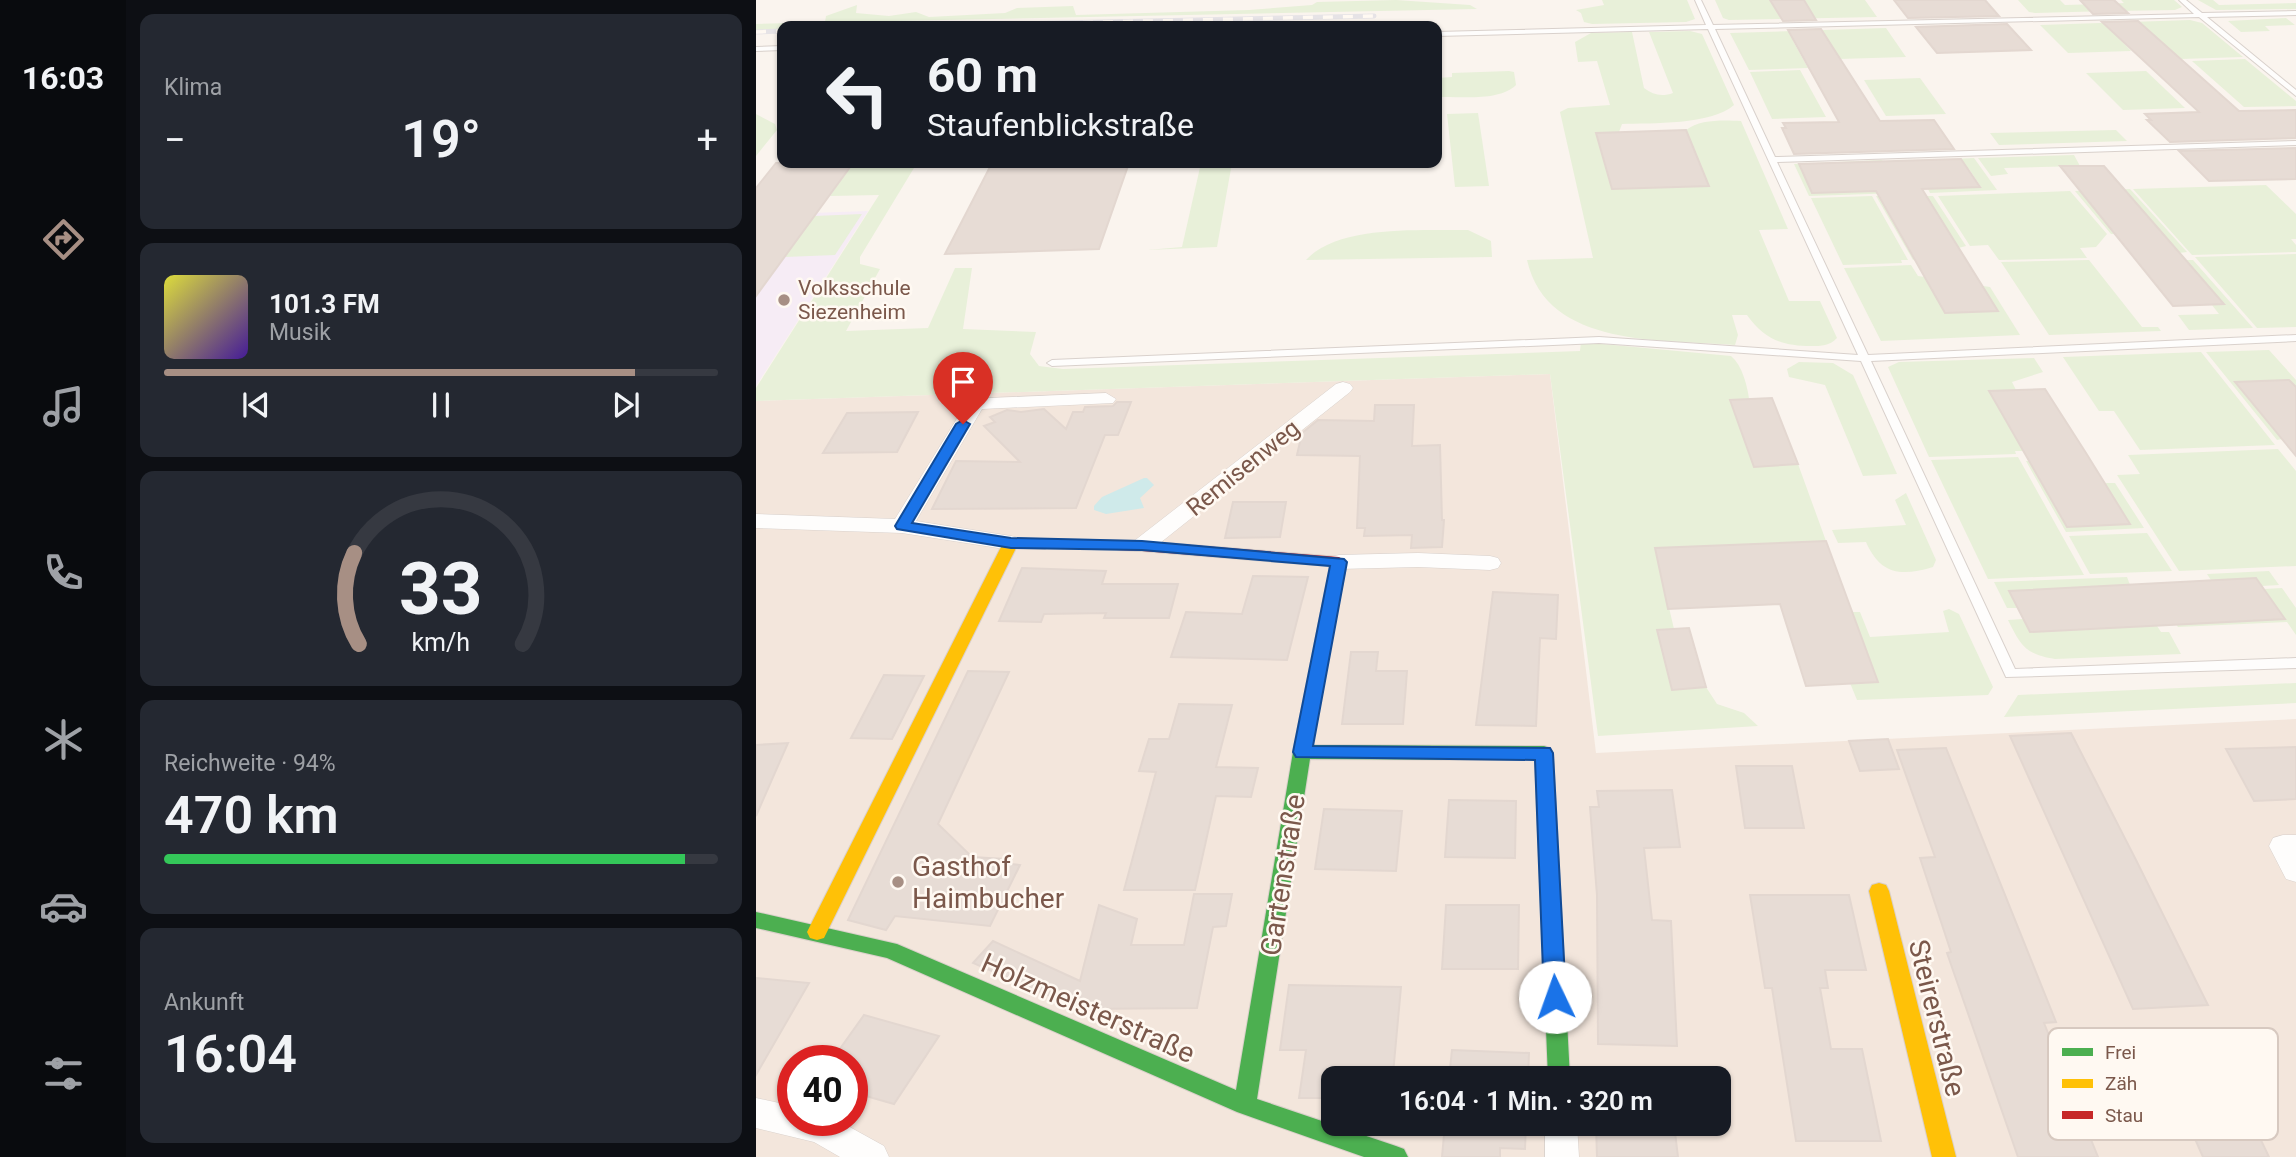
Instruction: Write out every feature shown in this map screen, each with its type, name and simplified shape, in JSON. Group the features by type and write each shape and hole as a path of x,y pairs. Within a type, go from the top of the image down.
{"street":[{"name":"Remisenweg","path":"1142,546 1343,388"},
{"path":"902,526 975,403 1106,399"},
{"path":"756,521 902,526 1011,543 1142,546 1339,562 1418,560 1490,563"},
{"path":"817,932 1011,543"},
{"name":"Gartenstraße","path":"1245,1105 1302,752 1339,562"},
{"path":"1302,752 1544,753 1558,1066"},
{"path":"2296,846 2283,846 2296,870"},
{"name":"Steirerstraße","path":"1880,891 1944,1157"},
{"name":"Holzmeisterstraße","path":"756,920 890,950 1245,1105 1396,1157"},
{"path":"756,1113 820,1128 872,1157"},
{"path":"1561,1136 1562,1157"}],"lane":[{"path":"1698,0 2011,674 2296,663"},
{"path":"2182,0 2296,94"},
{"path":"1442,34 2296,13"},
{"path":"756,49 777,48"},
{"path":"1772,160 2296,143"},
{"path":"1052,363 1599,340 1864,358 2296,338"}],"shaded area":[{"name":"Volksschule Siezenheim","path":"868,211 756,386 756,215"},
{"path":"1550,374 1596,753 2296,719 2296,1157 756,1157 756,401"}],"green space":[{"path":"1396,0 1470,5 1477,9 825,21 826,16 857,5 856,13 889,16 916,12 929,17 1005,13 1017,8 1073,6 1076,15 1249,10 1312,5 1317,2"},
{"path":"1602,0 1687,0 1695,19 1686,22 1584,22 1581,13 1576,10 1604,5"},
{"path":"1715,0 1770,0 1775,8 1809,7 1805,0 1865,0 1877,17 1729,20 1723,18"},
{"path":"2018,0 2060,0 2065,5 2100,4 2109,11 2035,13 2029,12"},
{"path":"2121,0 2174,0 2182,7 2175,10 2116,11 2107,4 2124,3"},
{"path":"2198,0 2213,0 2219,5 2296,3 2296,9 2216,10"},
{"path":"2286,18 2295,25 2265,26 2270,31 2241,32 2228,21"},
{"path":"2190,20 2202,23 2243,57 2181,59 2151,33 2115,34 2131,51 2068,53 2040,25"},
{"path":"777,23 777,29 756,30 756,24"},
{"path":"1886,28 1906,57 1839,59 1828,41 1793,41 1808,68 1749,70 1730,33"},
{"path":"1690,31 1702,34 1734,105 1724,112 1697,120 1622,124 1619,132 1596,133 1612,189 1709,185 1686,130 1705,122 1741,121 1788,229 1759,230 1789,301 1820,301 1837,338 1828,344 1811,346 1782,343 1760,330 1747,315 1732,315 1738,335 1735,345 1675,342 1612,334 1583,324 1558,310 1539,289 1527,260 1593,258 1560,112 1568,108 1610,105 1597,61 1578,62 1575,42 1591,33 1632,32 1644,88 1654,94 1665,95 1673,93 1649,32"},
{"path":"2245,59 2296,101 2296,106 2244,107 2192,61"},
{"path":"1800,70 1826,117 1772,119 1750,72"},
{"path":"1509,71 1514,72 1516,85 1490,96 1442,97 1442,78 1452,77 1452,73"},
{"path":"2146,71 2185,108 2123,110 2086,73"},
{"path":"1920,78 1946,114 1886,116 1864,80"},
{"path":"1478,113 1489,186 1455,187 1447,114"},
{"path":"756,114 775,124 777,130 756,156"},
{"path":"2116,130 2127,141 1999,145 1990,133"},
{"path":"2074,155 2080,166 2004,168 2008,174 1991,176 1978,158"},
{"path":"1974,158 1997,190 1930,193 1928,189 1981,187 1969,169 1960,169 1953,159"},
{"path":"1881,160 1886,162 1803,174 1812,193 1898,190 1900,193 1809,196 1794,164"},
{"path":"850,168 914,168 860,257 860,264 880,269 846,331 928,328 955,268 972,268 963,329 1036,332 1030,354 1039,366 1063,369 1580,351 1581,342 1731,356 1739,365 1748,392 1754,466 1798,464 1826,541 1655,548 1674,629 1657,630 1672,690 1706,687 1717,704 1744,713 1758,726 1598,736 1550,374 756,401 756,388 879,195 830,196"},
{"path":"1200,168 1231,168 1217,247 1147,250 1182,247"},
{"path":"2266,185 2296,214 2296,239 2291,239 2296,245 2296,252 2192,255 2133,189"},
{"path":"2130,189 2187,252 2179,253 2098,213 2114,234 2111,234 2075,191"},
{"path":"2070,191 2107,234 2096,247 2080,248 2087,258 1999,260 1988,245 1970,246 1938,196"},
{"path":"1872,196 1908,260 1901,260 1902,263 1843,265 1811,198"},
{"path":"1876,196 1933,196 1966,246 1913,260"},
{"path":"862,214 835,255 785,257 814,216"},
{"path":"1405,230 1468,230 1491,241 1492,257 1306,260 1321,248 1360,235"},
{"path":"2296,254 2296,327 2257,328 2195,257"},
{"path":"2089,260 2142,327 2158,327 2161,331 2049,335 2001,262"},
{"path":"2185,260 2193,260 2253,328 2189,330 2178,315 2219,314 2212,305 2224,304"},
{"path":"1911,265 1918,276 1990,287 2020,335 1881,341 1844,268"},
{"path":"2269,350 2296,380 2296,387 2289,380 2235,382 2282,439 2277,440 2206,352"},
{"path":"2201,352 2275,445 2140,450 2114,411 2099,411 2063,357"},
{"path":"2034,358 2043,372 2012,382 2016,390 1990,391 2024,451 2015,451 2016,454 1929,457 1888,367 1899,362"},
{"path":"1799,362 1833,363 1853,375 1897,474 1863,476 1825,385 1789,377 1787,369"},
{"path":"2278,449 2296,471 2296,566 2179,571 2117,475 2140,474 2128,455"},
{"path":"2018,457 2084,575 1988,579 1931,460"},
{"path":"2026,461 2029,461 2067,527 2129,524 2104,483 2115,483 2144,528 2066,532"},
{"path":"1906,493 1936,560 1933,567 1911,572 1892,570 1878,561 1866,542 1838,543 1832,530 1906,525 1895,500"},
{"path":"2147,533 2172,571 2090,574 2069,536"},
{"path":"2269,571 2279,585 2262,586 2256,578 2211,580 2207,574"},
{"path":"2127,577 2130,585 2010,591 2017,608 2007,608 1994,582"},
{"path":"2282,588 2296,608 2296,635 2287,622 2178,627 2176,624 2285,619 2264,589"},
{"path":"1949,609 1959,614 1993,687 1988,695 1857,700 1850,683 1878,682 1852,612 1860,612 1870,637 1949,632 1943,611"},
{"path":"2023,619 2030,632 2157,626 2161,632 2169,632 2181,654 2055,659 2045,657 2025,647 2008,620"},
{"path":"2296,683 2296,703 2004,717 2018,695"}],"water":[{"path":"1144,478 1154,485 1140,498 1144,508 1106,514 1094,510 1102,497"}],"building":[{"path":"1770,0 1804,0 1816,20 1783,21"},
{"path":"1894,0 1985,0 1999,16 1908,18"},
{"path":"2080,0 2114,0 2128,13 2093,14"},
{"path":"2138,21 2239,111 2296,110 2296,138 2170,142 2147,120 2151,120 2145,114 2199,112 2102,22"},
{"path":"2007,24 2031,50 1937,53 1916,27"},
{"path":"1821,29 1880,121 1934,120 1954,149 1794,154 1782,128 1786,128 1783,123 1839,122 1788,30"},
{"path":"1686,130 1709,186 1612,189 1596,133"},
{"path":"2296,148 2296,179 2209,181 2179,151"},
{"path":"1961,159 1980,187 1922,189 1998,311 1945,313 1876,191 1812,193 1799,164"},
{"path":"776,163 777,168 849,168 756,296 756,188"},
{"path":"2060,166 2104,166 2224,304 2173,306"},
{"path":"989,168 1127,168 1099,249 945,254"},
{"path":"2289,380 2296,387 2296,456 2235,382"},
{"path":"2045,389 2130,524 2067,527 1989,391"},
{"path":"1772,398 1798,464 1754,467 1730,400"},
{"path":"1117,402 1131,402 1118,435 1105,435 1076,508 932,509 956,461 1020,462 984,426 995,422 990,417 1007,410 1021,412 1044,409 1066,429 1073,412 1083,412 1085,407 1113,406"},
{"path":"1375,405 1414,405 1412,446 1440,445 1444,520 1442,547 1411,548 1412,535 1364,536 1365,528 1357,528 1360,456 1297,455 1302,433 1318,420 1374,421"},
{"path":"918,412 897,452 823,453 847,413"},
{"path":"1233,502 1286,502 1280,537 1225,538"},
{"path":"1826,541 1878,682 1806,686 1780,604 1668,609 1655,548"},
{"path":"1022,568 1106,571 1102,584 1178,584 1169,618 1104,618 1106,613 1044,614 1041,622 999,621"},
{"path":"1253,576 1308,577 1287,660 1171,657 1186,612 1242,614"},
{"path":"2256,578 2285,619 2030,632 2009,591"},
{"path":"1493,592 1558,595 1556,639 1540,638 1536,726 1476,725"},
{"path":"1689,628 1706,687 1672,690 1657,630"},
{"path":"1351,652 1378,652 1376,671 1407,671 1403,724 1342,724"},
{"path":"968,671 1009,672 938,824 972,857 1004,859 1002,863 1020,865 990,926 895,916 886,930 848,920"},
{"path":"884,675 924,676 892,739 851,738"},
{"path":"1179,704 1232,705 1216,767 1258,768 1251,797 1216,796 1195,890 1124,890 1156,772 1139,771 1149,739 1169,739"},
{"path":"2071,733 2208,1005 2133,1009 2010,736"},
{"path":"1888,739 1899,769 1860,771 1849,741"},
{"path":"788,743 756,816 756,745"},
{"path":"2296,747 2296,799 2254,801 2226,749"},
{"path":"1946,748 2056,1022 2044,1023 2048,1033 2048,1140 2091,1140 2098,1157 2018,1157 1947,953 1951,952 1920,858 1935,857 1897,750"},
{"path":"1736,766 1792,766 1804,828 1745,828"},
{"path":"1672,790 1680,847 1644,848 1652,920 1671,921 1677,1046 1598,1044 1597,895 1590,807 1599,807 1597,791"},
{"path":"1449,800 1516,801 1515,858 1445,857"},
{"path":"1324,809 1402,811 1396,871 1315,869"},
{"path":"1194,894 1232,894 1226,926 1213,927 1197,1008 1080,1009 973,963 993,941 1080,981 1099,905 1137,919 1131,945 1184,945"},
{"path":"1750,895 1849,895 1866,970 1825,970 1828,988 1820,988 1831,1049 1862,1049 1881,1141 1796,1141 1772,988 1765,988"},
{"path":"1446,905 1519,905 1518,969 1442,969"},
{"path":"756,978 809,983 756,1075"},
{"path":"1289,985 1401,987 1394,1066 1321,1066 1321,1098 1299,1098 1306,1050 1280,1050"},
{"path":"864,1015 939,1036 894,1104 868,1097 868,1045 843,1045"},
{"path":"1452,1050 1529,1053 1528,1066 1450,1066"},
{"path":"1444,1136 1526,1136 1525,1149 1500,1148 1500,1157 1442,1157"},
{"path":"1596,1136 1675,1136 1678,1157 1597,1157"},
{"path":"2195,1140 2261,1140 2269,1157 2203,1157"}],"railway":[{"path":"1148,21 1374,16"},
{"path":"756,32 777,31"}],"traffic: fast":[{"path":"1245,1105 1302,752 1333,591"},
{"path":"1302,752 1544,753 1558,1066"},
{"path":"756,920 890,950 1245,1105 1396,1157"}],"traffic: slow":[{"path":"817,932 1011,543 1045,544"},
{"path":"1879,891 1944,1157"}],"traffic: jam":[{"path":"1045,544 1142,546 1339,562 1333,591"}],"place":[{"name":"Volksschule Siezenheim","path":"784,300"},
{"name":"Gasthof Haimbucher","path":"898,882"}],"route":[{"path":"963,424 902,526 1011,543 1142,546 1339,562 1302,752 1544,753 1555,997"}]}
